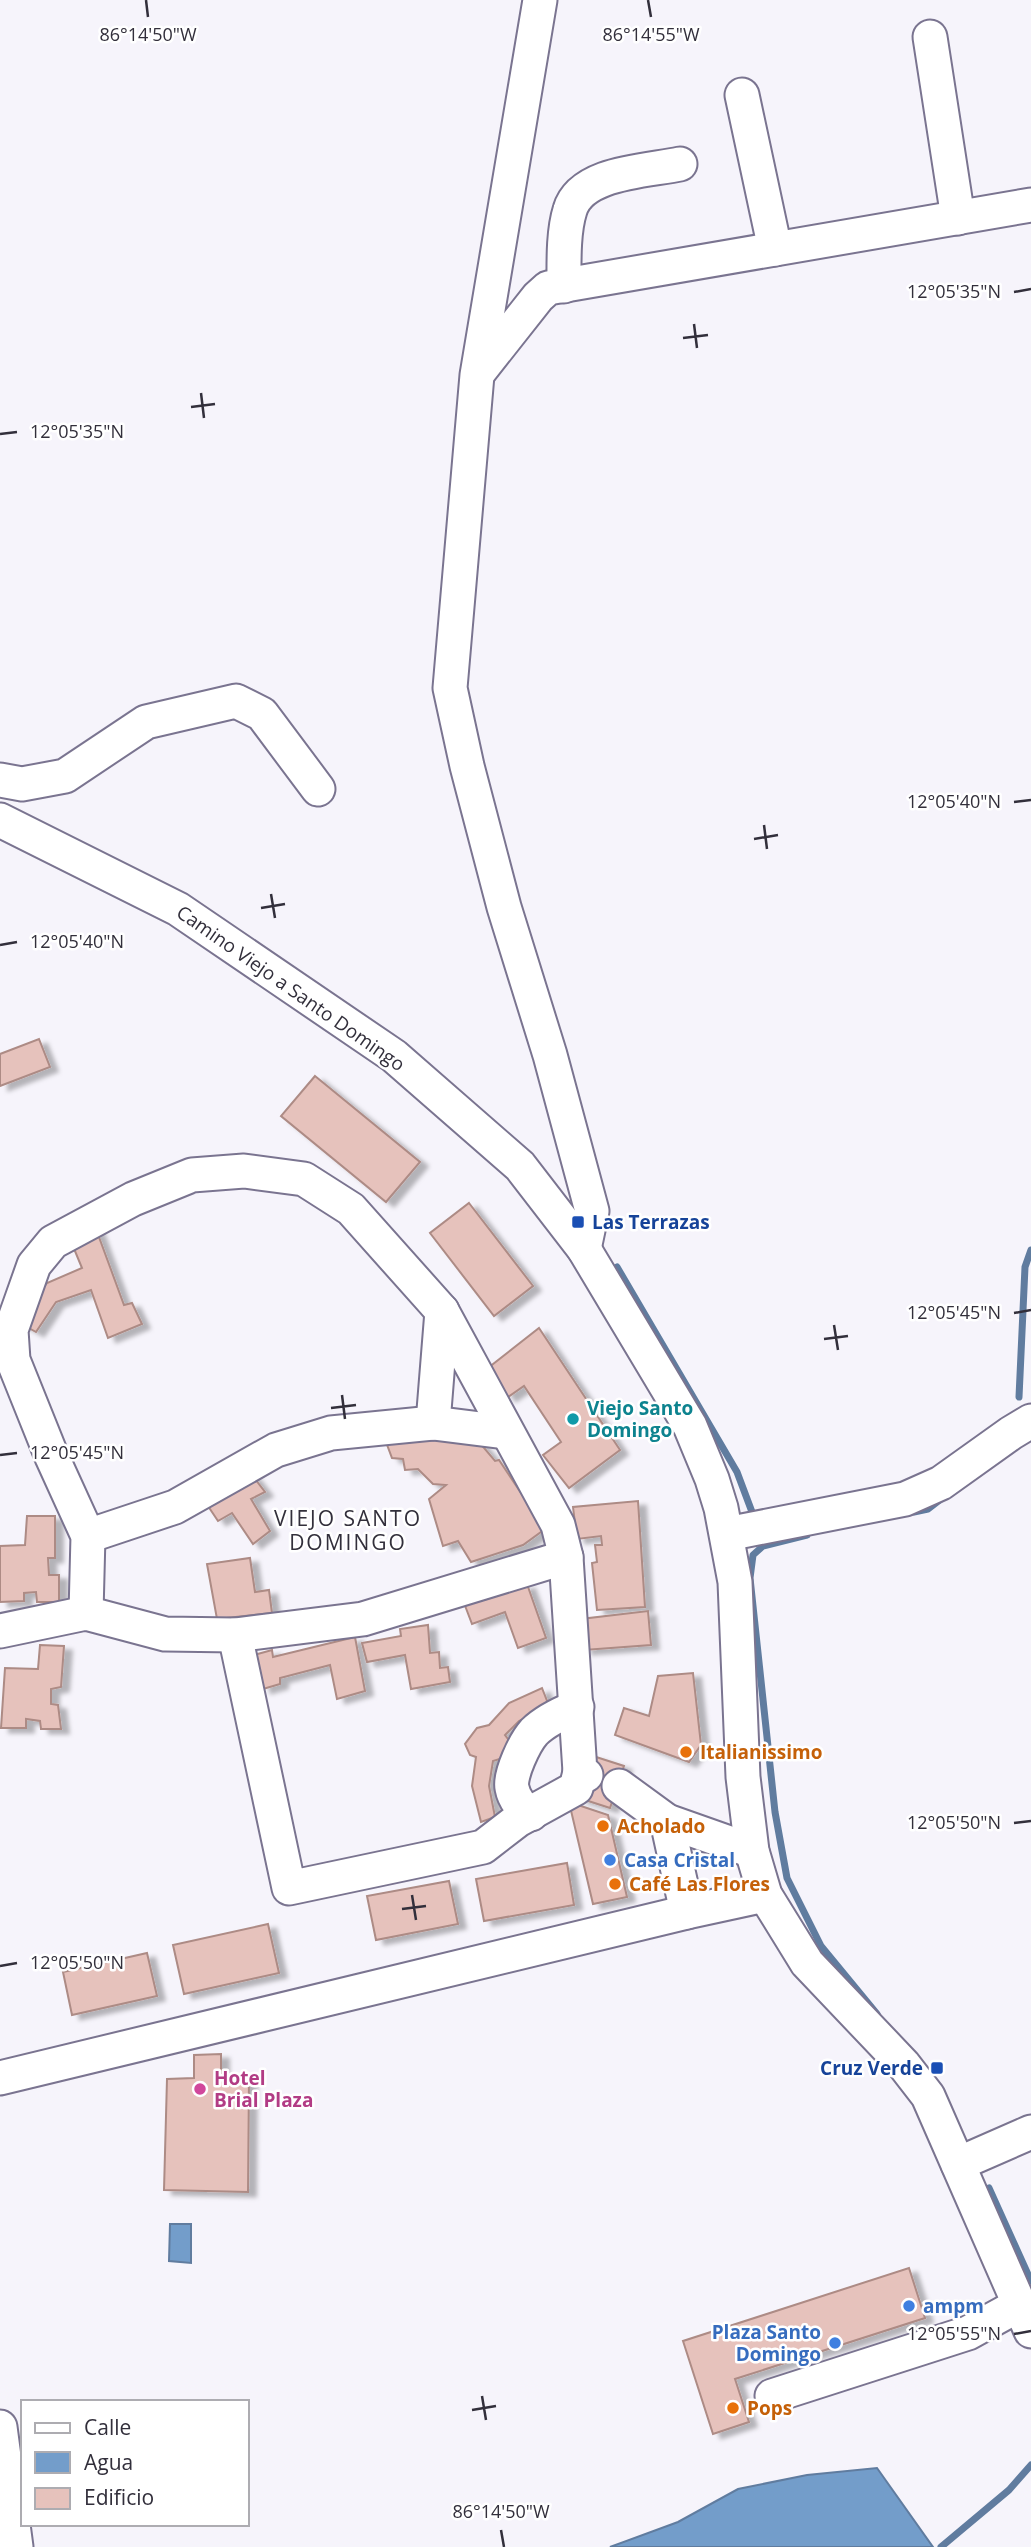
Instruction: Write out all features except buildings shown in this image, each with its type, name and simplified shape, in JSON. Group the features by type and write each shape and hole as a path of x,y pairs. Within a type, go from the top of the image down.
{"street":[{"path":"540,0 477,375 450,688 467,766 504,907 550,1055 592,1211 584,1249"},
{"path":"930,37 958,218"},
{"path":"742,95 775,249"},
{"path":"564,286 564,250 570,210 578,195 589,185 610,177 680,164"},
{"path":"477,375 548,288 1031,205"},
{"path":"0,779 22,784 65,776 146,722 236,701 262,714 318,789"},
{"name":"Camino Viejo a Santo Domingo","path":"0,820 178,909 394,1056 520,1166 584,1249 690,1426 712,1479 727,1534 735,1582 743,1777 752,1851 765,1895 807,1963 904,2065 928,2096 1025,2318"},
{"path":"86,1613 88,1535 52,1457 13,1360 11,1329 34,1265 53,1242 133,1199 192,1175 244,1171 304,1180 351,1209 442,1311 505,1432 558,1525 566,1557 583,1774 576,1788 518,1820 483,1847 289,1888 235,1636"},
{"path":"433,1423 442,1311"},
{"path":"727,1534 905,1499 941,1483 1011,1433 1031,1422"},
{"path":"88,1535 175,1507 276,1450 331,1433 433,1423 505,1432"},
{"path":"0,1631 86,1613 166,1634 235,1636 363,1619 566,1557"},
{"path":"531,1814 522,1808 512,1787 516,1763 534,1732 577,1707"},
{"path":"619,1786 667,1821 752,1851"},
{"path":"667,1821 687,1912"},
{"path":"0,2078 765,1895"},
{"path":"958,2164 1031,2132"},
{"path":"772,2396 968,2333 1025,2318"},
{"path":"0,2427 16,2547"}],"water":[{"path":"170,2224 191,2224 191,2263 169,2261"},
{"path":"877,2468 933,2547 610,2547 678,2522 738,2489 807,2475"}],"waterway":[{"path":"1019,1397 1025,1267 1031,1250"},
{"path":"617,1267 737,1472 752,1512"},
{"path":"914,1512 928,1509 941,1499"},
{"path":"807,1535 763,1546 753,1555 750,1578 775,1812 787,1878 821,1946 877,2014"},
{"path":"989,2188 1031,2281"},
{"path":"941,2547 1009,2490 1031,2465"}],"place":[{"name":"Las Terrazas","path":"578,1222"},
{"name":"Viejo Santo Domingo","path":"573,1419"},
{"name":"Italianissimo","path":"686,1752"},
{"name":"Acholado","path":"603,1826"},
{"name":"Casa Cristal","path":"610,1860"},
{"name":"Café Las Flores","path":"615,1884"},
{"name":"Cruz Verde","path":"937,2068"},
{"name":"Hotel Brial Plaza","path":"200,2089"},
{"name":"ampm","path":"909,2306"},
{"name":"Plaza Santo Domingo","path":"835,2343"},
{"name":"Pops","path":"733,2408"}],"district":[{"name":"VIEJO SANTO DOMINGO","path":"348,1530"}]}
